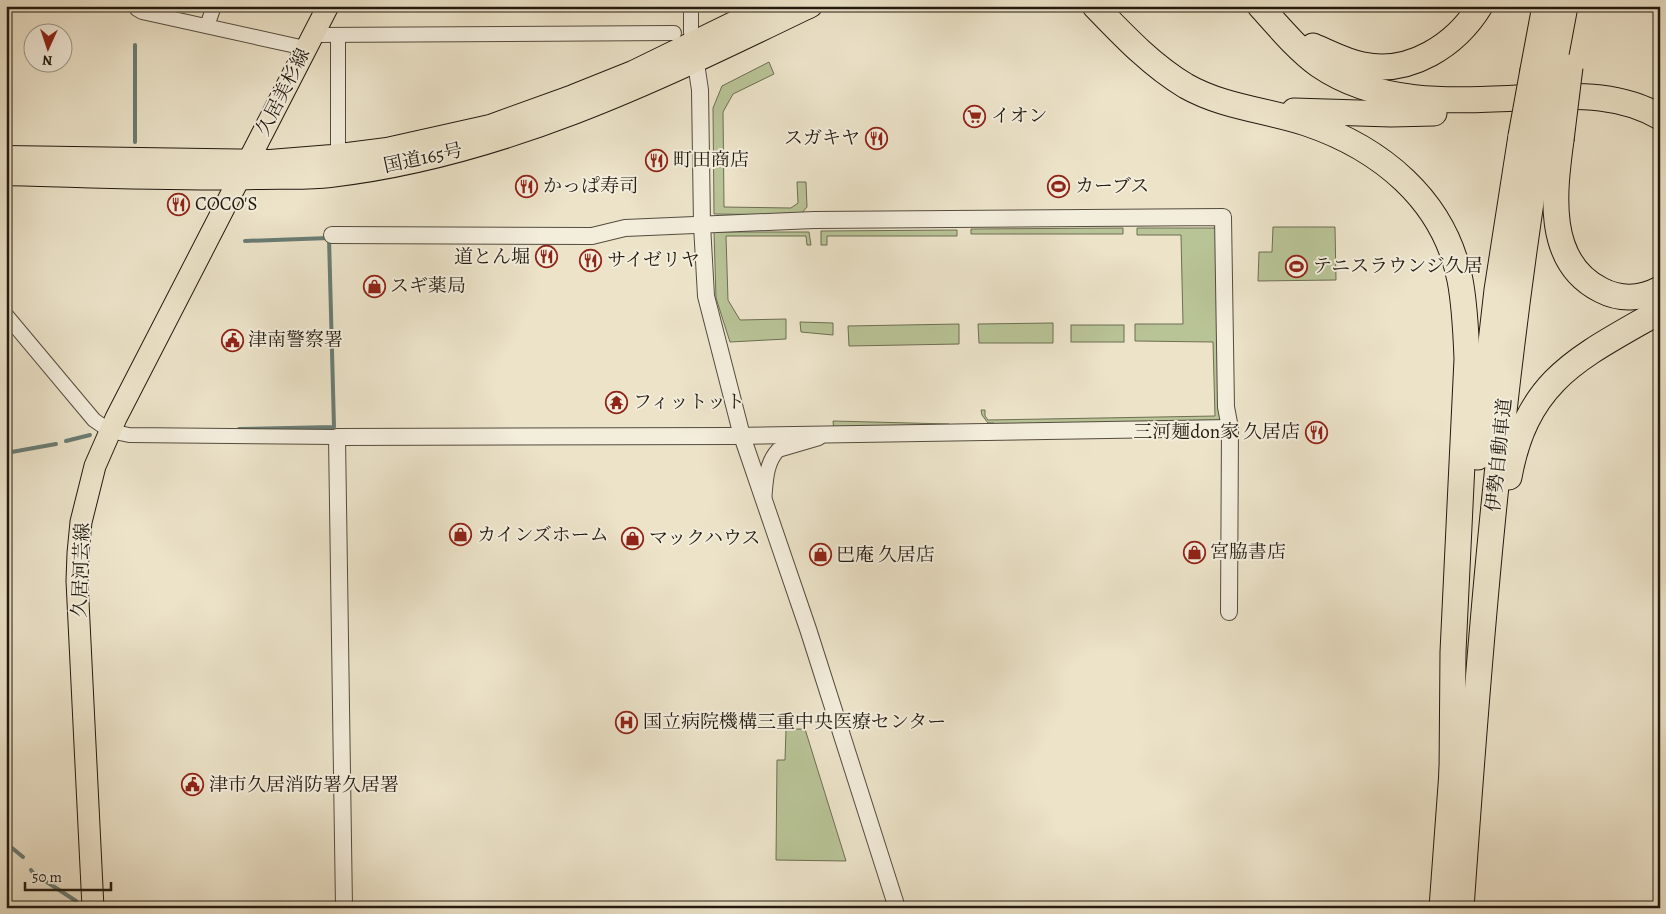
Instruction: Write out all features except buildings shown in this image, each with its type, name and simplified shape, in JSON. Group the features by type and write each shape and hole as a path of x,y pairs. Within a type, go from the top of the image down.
{"highway":[{"name":"国道165号","path":"6,174 244,170 270,161 338,155 387,148 490,126 633,72 768,6"},
{"name":"国道165号","path":"6,157 329,176 453,153 516,135 579,112 688,46 811,6"},
{"path":"1095,6 1159,68 1188,86 1226,102 1262,110 1333,133 1356,144 1389,165 1420,195 1431,211 1450,248 1456,266 1466,324 1467,360 1452,652 1461,775"},
{"path":"1260,6 1319,65 1358,86 1395,96 1439,99 1574,95 1628,103 1660,117"},
{"path":"1284,32 1357,64 1382,67 1403,64 1423,58 1441,48 1459,33 1480,6"},
{"name":"伊勢自動車道","path":"1545,6 1552,69"},
{"name":"伊勢自動車道","path":"1442,908 1461,775 1494,498 1506,379 1541,137 1565,6"},
{"path":"1552,69 1579,6"},
{"path":"1262,110 1391,114 1574,108 1625,117 1660,133"},
{"path":"1541,137 1556,202 1559,238 1565,254 1584,279 1595,287 1623,297 1637,298 1660,289"},
{"path":"1461,775 1482,746 1509,475 1515,450 1524,427 1542,394 1569,367 1592,350 1660,311"},
{"name":"伊勢自動車道","path":"1461,775 1461,908"}],"main road":[{"name":"久居美杉線","path":"244,170 328,6"},
{"name":"久居河芸線","path":"93,908 77,581 81,522 96,466 110,430 244,170"}],"street":[{"path":"137,6 137,9 142,12 207,26 309,41 338,36 688,46"},
{"path":"207,26 214,6"},
{"path":"691,6 688,46 700,90 702,225 706,296 742,436 808,629 897,908"},
{"path":"338,36 338,155"},
{"path":"332,235 592,236 625,228 666,228 814,220 1223,217 1226,407 1230,428 1229,612"},
{"path":"6,315 94,420 110,430 129,435 338,438 742,436 1230,428"},
{"path":"764,501 768,466 778,450 834,434"},
{"path":"338,438 344,908"}],"green space":[{"path":"769,62 774,74 733,94 723,112 724,207 791,208 798,203 797,182 806,182 807,207 800,215 714,214 713,108 722,86"},
{"name":"テニスラウンジ久居","path":"1273,227 1335,227 1336,280 1258,281 1259,252 1272,252"},
{"path":"1123,228 1123,234 971,234 971,229"},
{"path":"1137,228 1219,228 1224,426 994,430 994,423 988,423 981,410 985,410 985,416 988,420 1215,416 1213,342 1135,341 1135,324 1183,324 1181,235 1137,235"},
{"path":"957,230 957,236 827,236 827,245 821,245 821,231"},
{"path":"714,232 809,232 811,245 807,245 806,236 726,236 728,300 740,320 786,319 786,339 730,342 716,298"},
{"path":"800,322 833,323 833,335 801,332"},
{"path":"1053,323 1053,343 979,343 978,324"},
{"path":"959,324 959,344 849,346 848,326"},
{"path":"1071,325 1124,325 1124,342 1071,342"},
{"path":"833,421 949,424 950,428 834,431"},
{"path":"786,729 805,729 846,861 776,860 777,760 785,760"}],"waterway":[{"path":"135,45 135,142"},
{"path":"239,429 334,427 329,238 245,241"},
{"path":"66,441 90,435"},
{"path":"6,453 56,444"},
{"path":"6,843 23,857"},
{"path":"31,870 76,901"}],"place":[{"name":"イオン","path":"975,116"},
{"name":"スガキヤ","path":"876,138"},
{"name":"町田商店","path":"657,160"},
{"name":"かっぱ寿司","path":"527,186"},
{"name":"カーブス","path":"1059,186"},
{"name":"COCO'S","path":"179,204"},
{"name":"道とん堀","path":"546,257"},
{"name":"サイゼリヤ","path":"591,260"},
{"name":"テニスラウンジ久居","path":"1297,266"},
{"name":"スギ薬局","path":"374,286"},
{"name":"津南警察署","path":"232,340"},
{"name":"フィットット","path":"617,402"},
{"name":"三河麺don家 久居店","path":"1316,432"},
{"name":"カインズホーム","path":"461,535"},
{"name":"マックハウス","path":"633,538"},
{"name":"宮脇書店","path":"1194,552"},
{"name":"巴庵 久居店","path":"820,555"},
{"name":"国立病院機構三重中央医療センター","path":"627,722"},
{"name":"津市久居消防署久居署","path":"193,785"}]}
